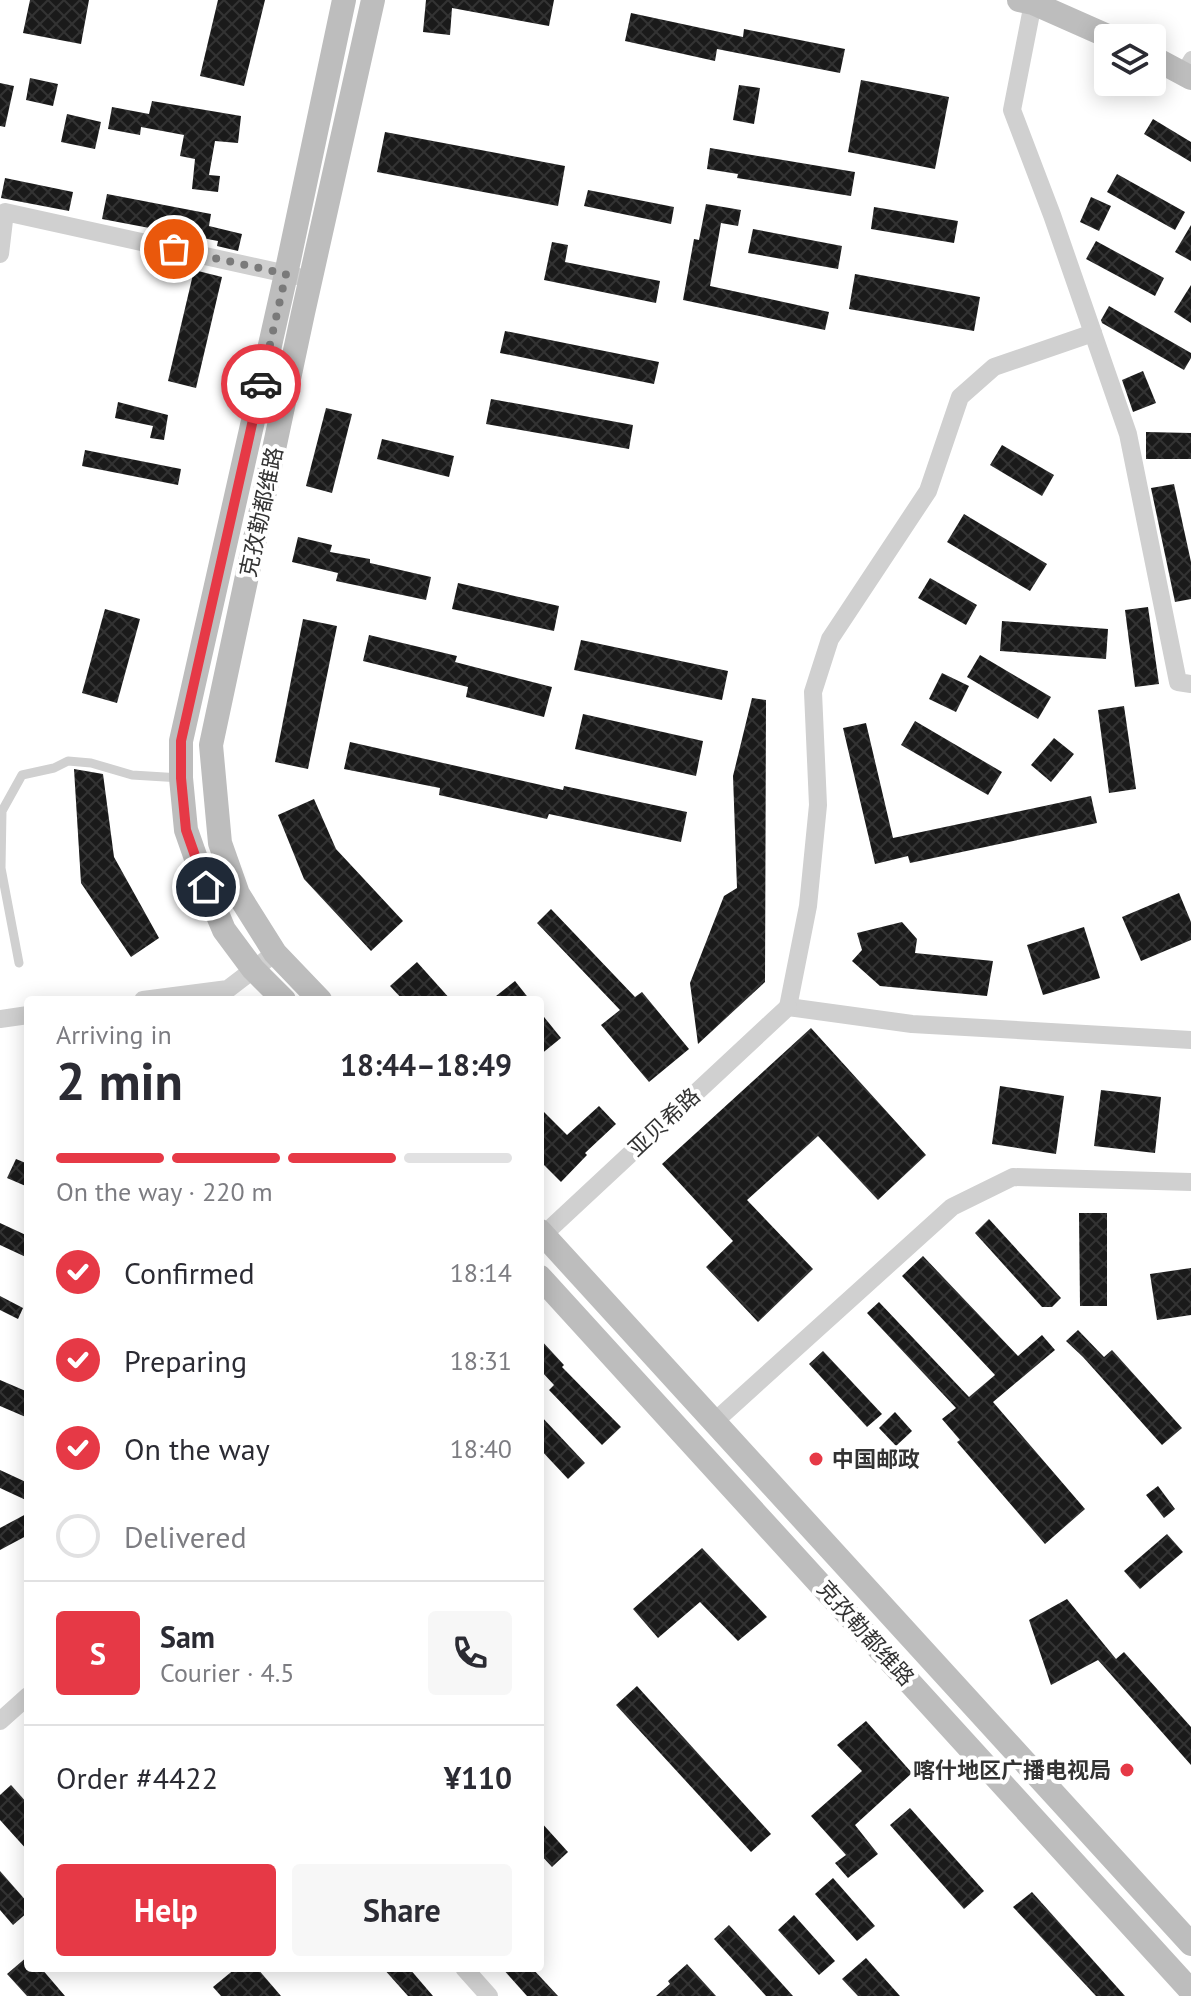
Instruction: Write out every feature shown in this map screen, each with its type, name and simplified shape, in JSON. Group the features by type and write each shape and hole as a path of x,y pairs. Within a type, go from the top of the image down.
{"main road":[{"name":"克孜勒都维路","path":"280,996 253,969 224,930 206,887 186,830 181,741 344,0"},
{"name":"克孜勒都维路","path":"316,996 275,953 238,894 220,843 211,745 373,0"},
{"path":"1026,2 1094,30"},
{"path":"1166,62 1188,70"},
{"name":"克孜勒都维路","path":"544,1237 1191,1944"},
{"name":"克孜勒都维路","path":"544,1281 1181,1989"}],"street":[{"path":"1026,2 1012,110 1128,434 1178,682 1191,684"},
{"path":"0,254 5,212 311,279"},
{"path":"1093,333 994,367 960,397 928,491 830,639 813,692 818,805 808,906 788,1007 912,1024 1191,1040"},
{"path":"174,996 228,989 275,953"},
{"name":"亚贝希路","path":"544,1231 788,1007"},
{"path":"0,1019 24,1016"},
{"path":"713,1423 952,1207 1013,1177 1191,1182"},
{"path":"0,1721 24,1700"},
{"path":"468,1972 489,1996"}],"lane":[{"path":"19,963 1,868 1,848 2,811 22,775 54,768 68,761 91,763 132,775 181,778"}],"building":[{"path":"30,0 89,0 81,44 23,33"},
{"path":"218,0 265,0 244,86 200,76"},
{"path":"426,0 554,0 549,26 452,8 450,35 423,32"},
{"path":"631,13 743,37 744,29 845,49 840,73 717,49 715,61 625,41"},
{"path":"30,78 58,84 53,106 26,100"},
{"path":"861,80 949,97 935,169 848,152"},
{"path":"0,83 14,86 5,127 0,126"},
{"path":"739,85 760,88 754,124 733,120"},
{"path":"152,101 241,116 238,143 215,141 209,175 220,176 218,192 192,189 195,159 180,156 184,135 141,127 140,135 108,129 112,107 149,114"},
{"path":"67,114 101,122 95,149 61,142"},
{"path":"1153,119 1191,142 1191,162 1144,134"},
{"path":"385,132 565,166 558,206 377,172"},
{"path":"710,148 855,172 851,196 737,178 738,174 707,169"},
{"path":"1117,174 1185,212 1175,230 1107,192"},
{"path":"5,178 73,192 69,211 1,198"},
{"path":"588,190 674,207 671,224 584,206"},
{"path":"107,194 211,214 209,226 242,234 238,251 217,246 218,241 102,219"},
{"path":"1091,197 1111,206 1099,231 1080,222"},
{"path":"706,204 741,210 738,226 721,223 710,286 829,312 825,330 683,300 694,239 699,240"},
{"path":"874,207 958,221 954,243 871,229"},
{"path":"1191,225 1191,261 1175,252"},
{"path":"753,229 842,246 838,269 748,253"},
{"path":"1096,241 1164,278 1155,296 1086,259"},
{"path":"552,242 568,245 565,262 660,281 656,303 544,280"},
{"path":"194,270 222,277 196,388 168,381"},
{"path":"855,274 980,297 974,331 849,309"},
{"path":"1191,285 1191,323 1174,312"},
{"path":"1109,306 1191,353 1184,370 1102,323"},
{"path":"505,331 659,362 654,384 500,353"},
{"path":"1143,371 1156,403 1133,412 1122,380"},
{"path":"491,399 633,425 629,449 486,424"},
{"path":"118,402 168,415 164,440 150,438 153,426 115,418"},
{"path":"326,408 352,414 332,493 306,486"},
{"path":"1146,432 1191,433 1191,459 1146,459"},
{"path":"382,439 454,456 449,477 377,459"},
{"path":"1002,445 1054,475 1042,496 990,465"},
{"path":"85,450 181,469 178,485 82,466"},
{"path":"1174,484 1191,562 1191,599 1175,602 1151,488"},
{"path":"964,514 1047,564 1030,591 947,542"},
{"path":"298,537 332,545 330,552 370,559 370,563 431,577 426,600 336,581 338,573 292,562"},
{"path":"930,578 977,605 966,625 918,598"},
{"path":"458,583 559,606 554,631 452,609"},
{"path":"1148,607 1159,684 1135,687 1125,610"},
{"path":"105,609 140,619 117,703 82,693"},
{"path":"303,619 337,626 308,769 275,762"},
{"path":"1002,621 1108,629 1106,659 1000,651"},
{"path":"369,635 457,656 455,662 552,687 544,717 466,697 468,687 363,661"},
{"path":"581,640 728,671 722,700 574,670"},
{"path":"980,655 1051,697 1038,719 967,677"},
{"path":"942,673 969,686 956,712 929,699"},
{"path":"752,698 766,700 765,982 698,1044 690,983 724,896 737,888 733,776"},
{"path":"1124,706 1136,789 1109,793 1098,710"},
{"path":"583,714 703,741 696,776 575,749"},
{"path":"915,721 1002,772 988,795 901,745"},
{"path":"866,723 893,838 1091,796 1097,823 910,863 908,856 875,864 843,728"},
{"path":"1054,738 1074,754 1051,782 1031,765"},
{"path":"350,742 563,790 564,786 687,812 681,842 549,814 547,819 439,795 440,788 344,769"},
{"path":"74,769 103,774 114,857 159,938 131,957 81,883"},
{"path":"314,799 336,849 403,921 371,951 304,879 278,815"},
{"path":"1179,893 1191,922 1191,940 1141,961 1122,917"},
{"path":"551,909 635,997 642,992 689,1049 649,1082 601,1025 620,1010 537,923"},
{"path":"902,922 917,939 915,953 993,961 987,996 880,986 852,961 862,950 857,933"},
{"path":"1084,927 1100,978 1043,995 1027,945"},
{"path":"417,962 447,996 399,996 390,986"},
{"path":"515,981 527,996 496,996"},
{"path":"544,1017 561,1038 544,1052"},
{"path":"811,1028 926,1155 878,1200 818,1136 747,1200 813,1269 758,1322 706,1267 733,1241 662,1164"},
{"path":"1000,1086 1064,1096 1056,1154 992,1144"},
{"path":"1101,1090 1161,1097 1155,1153 1094,1146"},
{"path":"599,1106 616,1124 585,1153 587,1155 561,1182 544,1165 544,1112 567,1135"},
{"path":"16,1159 24,1162 24,1185 7,1178"},
{"path":"1079,1213 1107,1213 1107,1306 1080,1306"},
{"path":"989,1219 1061,1298 1052,1307 1042,1307 975,1233"},
{"path":"0,1223 24,1234 24,1256 0,1245"},
{"path":"923,1256 1018,1356 1042,1335 1055,1350 993,1402 1085,1509 1045,1544 957,1442 960,1440 942,1419 956,1408 867,1313 879,1302 969,1397 995,1375 902,1276"},
{"path":"1191,1268 1191,1315 1157,1320 1150,1274"},
{"path":"0,1296 23,1308 18,1319 0,1310"},
{"path":"1078,1330 1104,1357 1112,1350 1182,1428 1162,1445 1066,1341"},
{"path":"544,1343 564,1365 562,1367 621,1427 602,1445 549,1390 554,1385 544,1374"},
{"path":"823,1351 882,1414 867,1427 809,1364"},
{"path":"0,1380 24,1390 24,1416 0,1406"},
{"path":"895,1412 912,1431 896,1446 879,1428"},
{"path":"544,1419 585,1463 568,1479 544,1453"},
{"path":"0,1470 24,1481 24,1499 0,1488"},
{"path":"1158,1486 1175,1509 1164,1518 1146,1495"},
{"path":"24,1515 24,1537 0,1550 0,1528"},
{"path":"1167,1534 1183,1552 1140,1589 1124,1571"},
{"path":"702,1548 767,1617 738,1641 700,1602 658,1638 633,1609"},
{"path":"1067,1599 1116,1659 1124,1652 1191,1727 1191,1765 1098,1660 1051,1685 1029,1620"},
{"path":"637,1686 771,1834 751,1852 616,1705"},
{"path":"866,1721 912,1773 855,1825 878,1854 848,1878 835,1863 846,1855 811,1816 862,1771 837,1745"},
{"path":"11,1785 24,1800 24,1847 0,1820 0,1795"},
{"path":"910,1808 984,1891 964,1909 890,1825"},
{"path":"544,1825 568,1852 552,1867 544,1858"},
{"path":"0,1871 24,1898 24,1915 13,1925 0,1910"},
{"path":"833,1878 875,1926 857,1941 815,1894"},
{"path":"1032,1892 1125,1996 1096,1996 1013,1907"},
{"path":"794,1915 835,1961 819,1975 778,1930"},
{"path":"729,1925 793,1996 766,1996 714,1939"},
{"path":"866,1958 900,1996 858,1996 842,1979"},
{"path":"24,1959 24,1972 44,1972 65,1996 27,1996 7,1974"},
{"path":"687,1964 716,1996 656,1996 670,1984 668,1981"},
{"path":"231,1972 260,1972 281,1996 221,1996 213,1987"},
{"path":"387,1972 412,1972 433,1996 408,1996"},
{"path":"506,1972 536,1972 558,1996 527,1996"}],"way so far":[{"path":"174,249 286,274 261,384"}],"place":[{"name":"中国邮政","path":"816,1459"},
{"name":"喀什地区广播电视局","path":"1127,1770"}],"route":[{"path":"206,887 186,830 181,741 261,384"}]}
